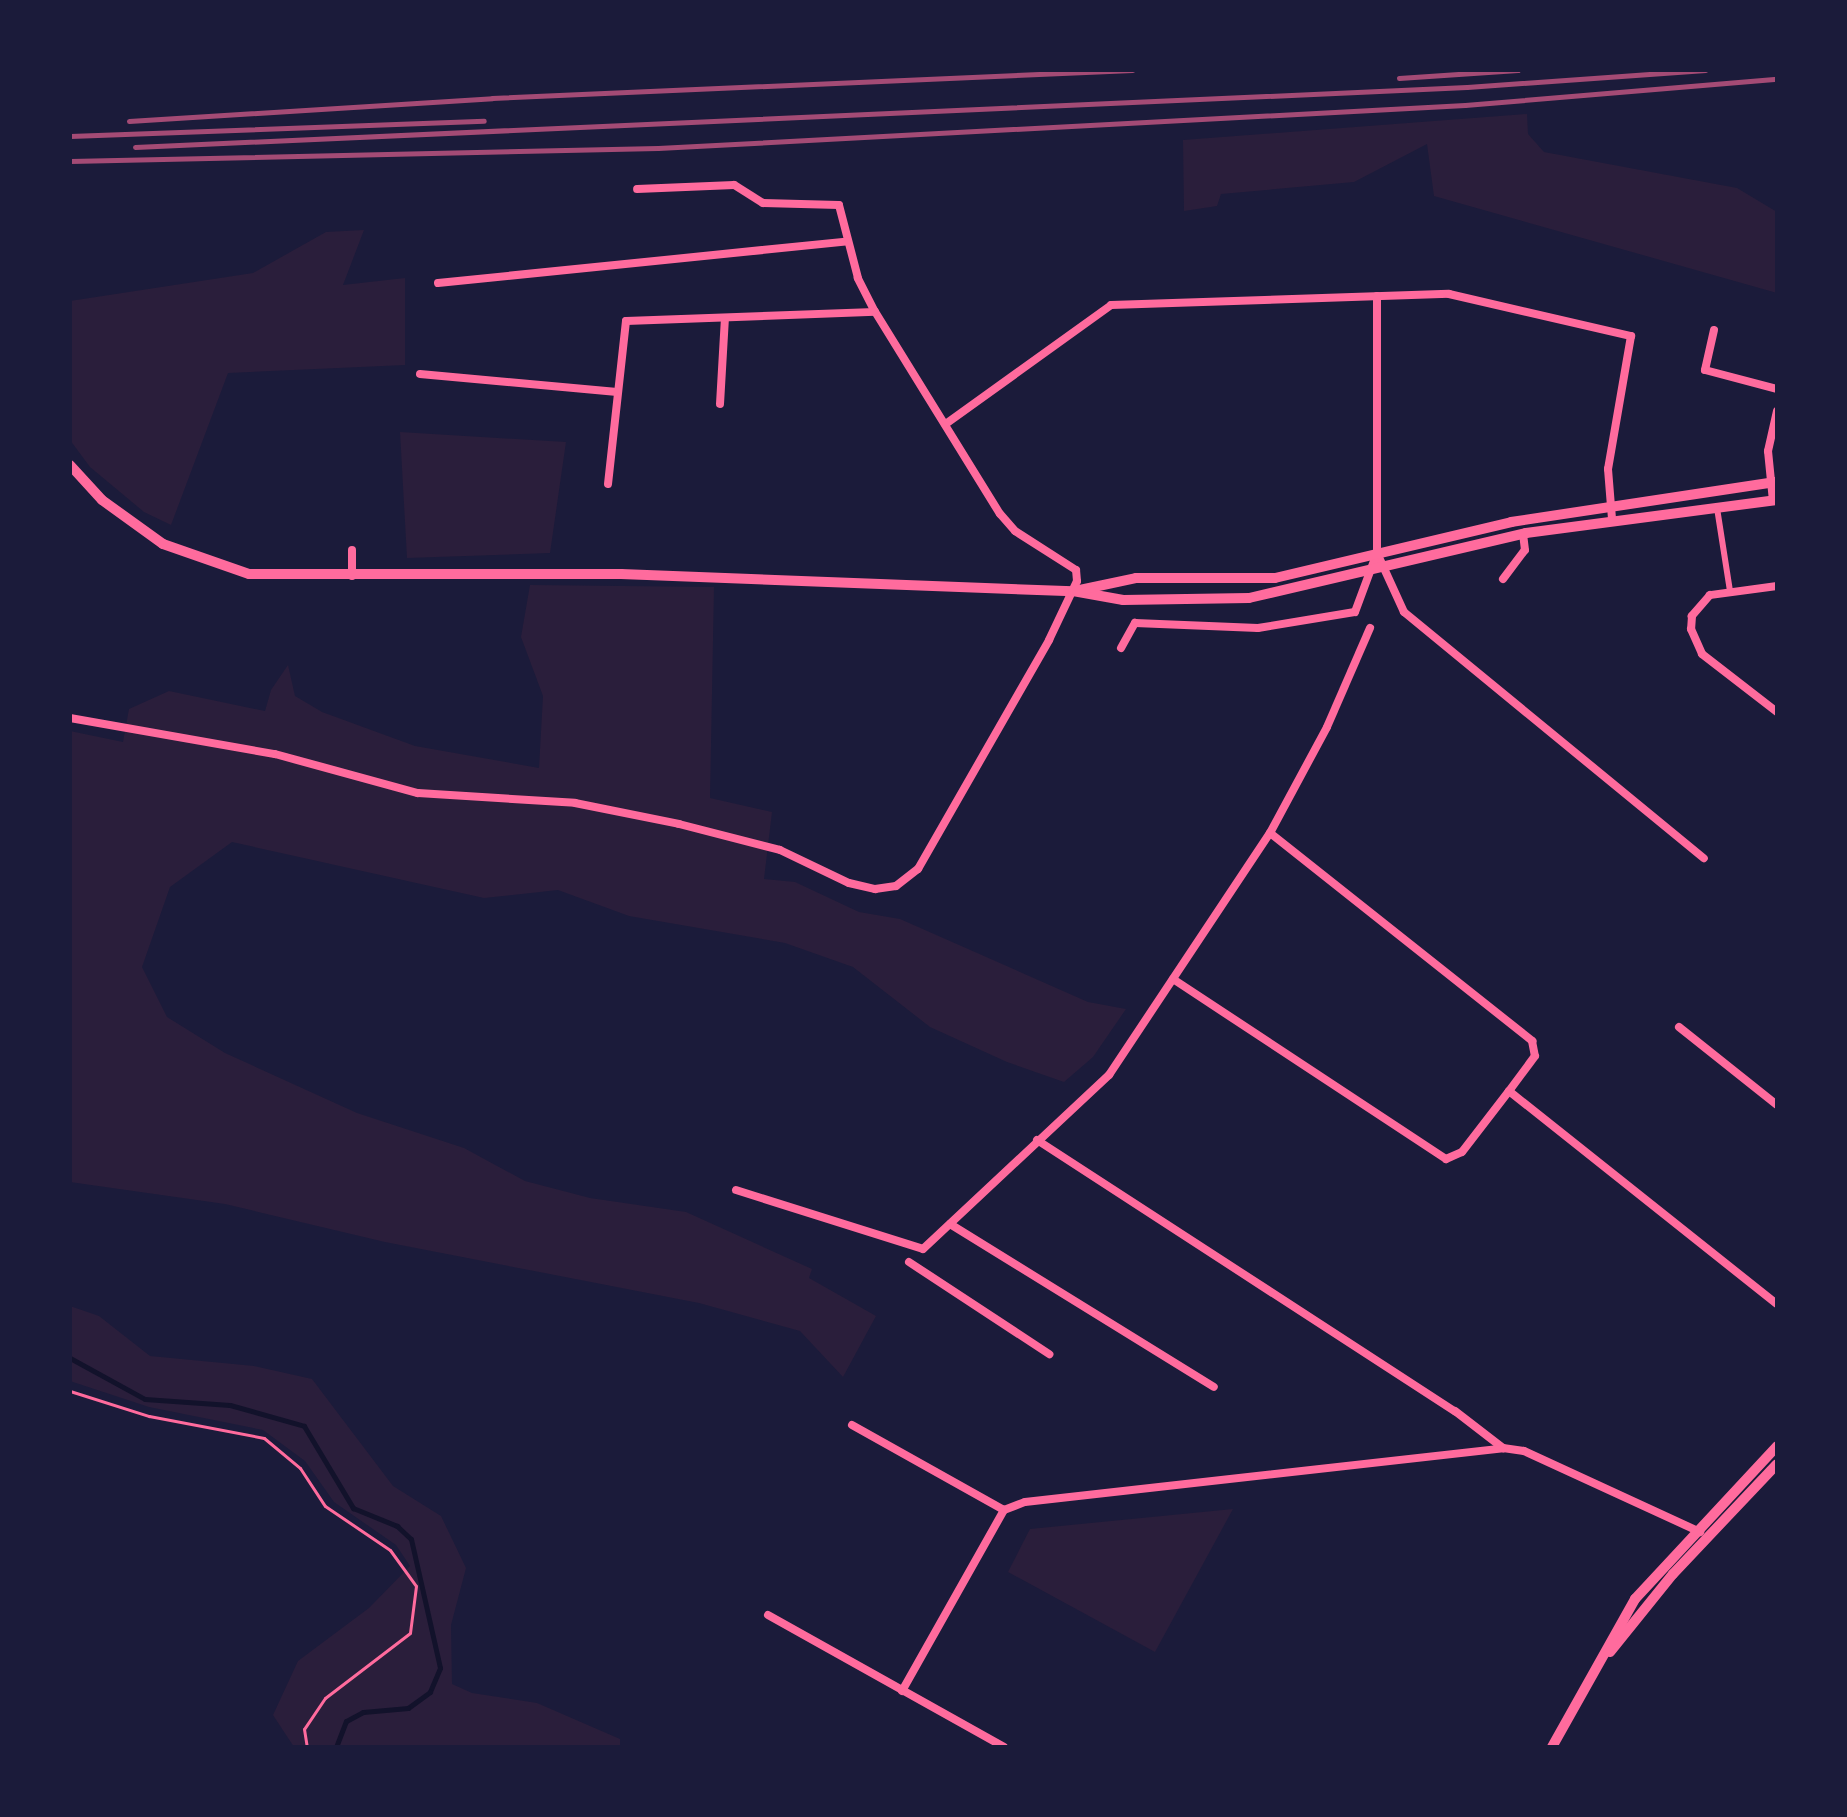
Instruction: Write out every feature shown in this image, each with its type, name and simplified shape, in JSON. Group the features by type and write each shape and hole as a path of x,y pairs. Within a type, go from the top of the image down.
{"street":[{"path":"70,718 275,754 418,793 575,803 664,821 780,850 849,883 875,889 896,886 918,869 1073,591 1076,570 1007,523 875,312 848,241 839,205 833,201 763,203 734,185 637,189"},
{"path":"438,283 617,260 848,241"},
{"path":"947,423 1111,305 1449,294 1631,336 1612,435 1612,519"},
{"path":"1121,648 1135,623 1258,628 1355,612 1377,553 1377,296"},
{"path":"608,484 626,321 875,312"},
{"path":"720,404 725,318"},
{"path":"1714,330 1705,370 1777,389"},
{"path":"420,374 617,392"},
{"path":"70,465 130,524 190,557 249,574 352,577 621,574 1073,591 1123,600 1223,601 1387,567 1523,533 1775,500 1768,451 1777,411"},
{"path":"1073,591 1136,578 1262,580 1610,505 1774,483"},
{"path":"1717,507 1730,591"},
{"path":"1503,579 1525,550 1523,533"},
{"path":"352,550 352,577"},
{"path":"1377,553 1387,567 1404,612 1704,858"},
{"path":"1777,586 1730,591 1700,602 1692,616 1694,644 1777,712"},
{"path":"736,1190 923,1249 1109,1075 1270,833 1327,727 1370,628"},
{"path":"1173,979 1446,1159 1462,1152 1535,1056 1532,1041 1270,833"},
{"path":"1679,1027 1777,1105"},
{"path":"1509,1091 1777,1304"},
{"path":"1037,1140 1455,1411 1503,1448"},
{"path":"950,1224 1214,1387"},
{"path":"909,1262 1049,1354"},
{"path":"852,1425 1004,1510"},
{"path":"1552,1747 1635,1599 1695,1529 1777,1446"},
{"path":"902,1691 1004,1510 1025,1502 1503,1448 1524,1451 1708,1536"},
{"path":"1603,1658 1708,1536 1777,1464"},
{"path":"768,1615 1004,1747"}],"path":[{"path":"70,1391 149,1416 264,1438 300,1468 325,1506 390,1550 416,1586 410,1633 318,1705 304,1729 307,1747"}],"shaded area":[{"path":"1527,114 1528,134 1544,152 1737,188 1777,212 1777,293 1434,196 1427,144 1354,182 1221,194 1217,206 1184,211 1183,140"},
{"path":"364,230 343,285 405,278 405,365 228,373 171,525 144,512 90,467 70,440 70,301 253,273 326,232"},
{"path":"400,432 566,442 550,553 407,558"},
{"path":"530,585 714,587 710,798 772,812 764,879 795,882 859,912 900,919 1088,1002 1126,1009 1093,1057 1064,1082 1007,1062 930,1027 853,967 785,943 629,916 558,890 484,898 232,842 170,887 142,967 167,1017 225,1053 357,1113 464,1148 525,1181 590,1198 686,1212 812,1269 809,1278 876,1316 843,1377 800,1331 699,1303 385,1242 225,1204 70,1182 70,731 123,742 129,709 169,691 265,711 271,690 288,665 295,696 322,712 415,746 539,768 543,696 521,637"},
{"path":"70,1306 99,1316 150,1356 254,1366 312,1379 393,1486 441,1516 466,1568 451,1625 452,1684 472,1693 537,1703 620,1739 620,1747 294,1747 273,1715 298,1661 369,1608 410,1566 396,1545 334,1502 305,1461 263,1430 149,1407 70,1381"},
{"path":"1233,1509 1155,1652 1008,1572 1030,1529"}],"waterway":[{"path":"70,1358 145,1399 230,1405 304,1426 353,1508 397,1526 411,1539 440,1668 430,1692 408,1708 363,1712 346,1721 336,1747"}],"railway":[{"path":"129,121 492,98 1132,70"},
{"path":"1399,78 1518,70"},
{"path":"135,147 1467,87 1705,70"},
{"path":"70,161 658,148 1465,105 1777,79"},
{"path":"70,136 484,121"}]}
